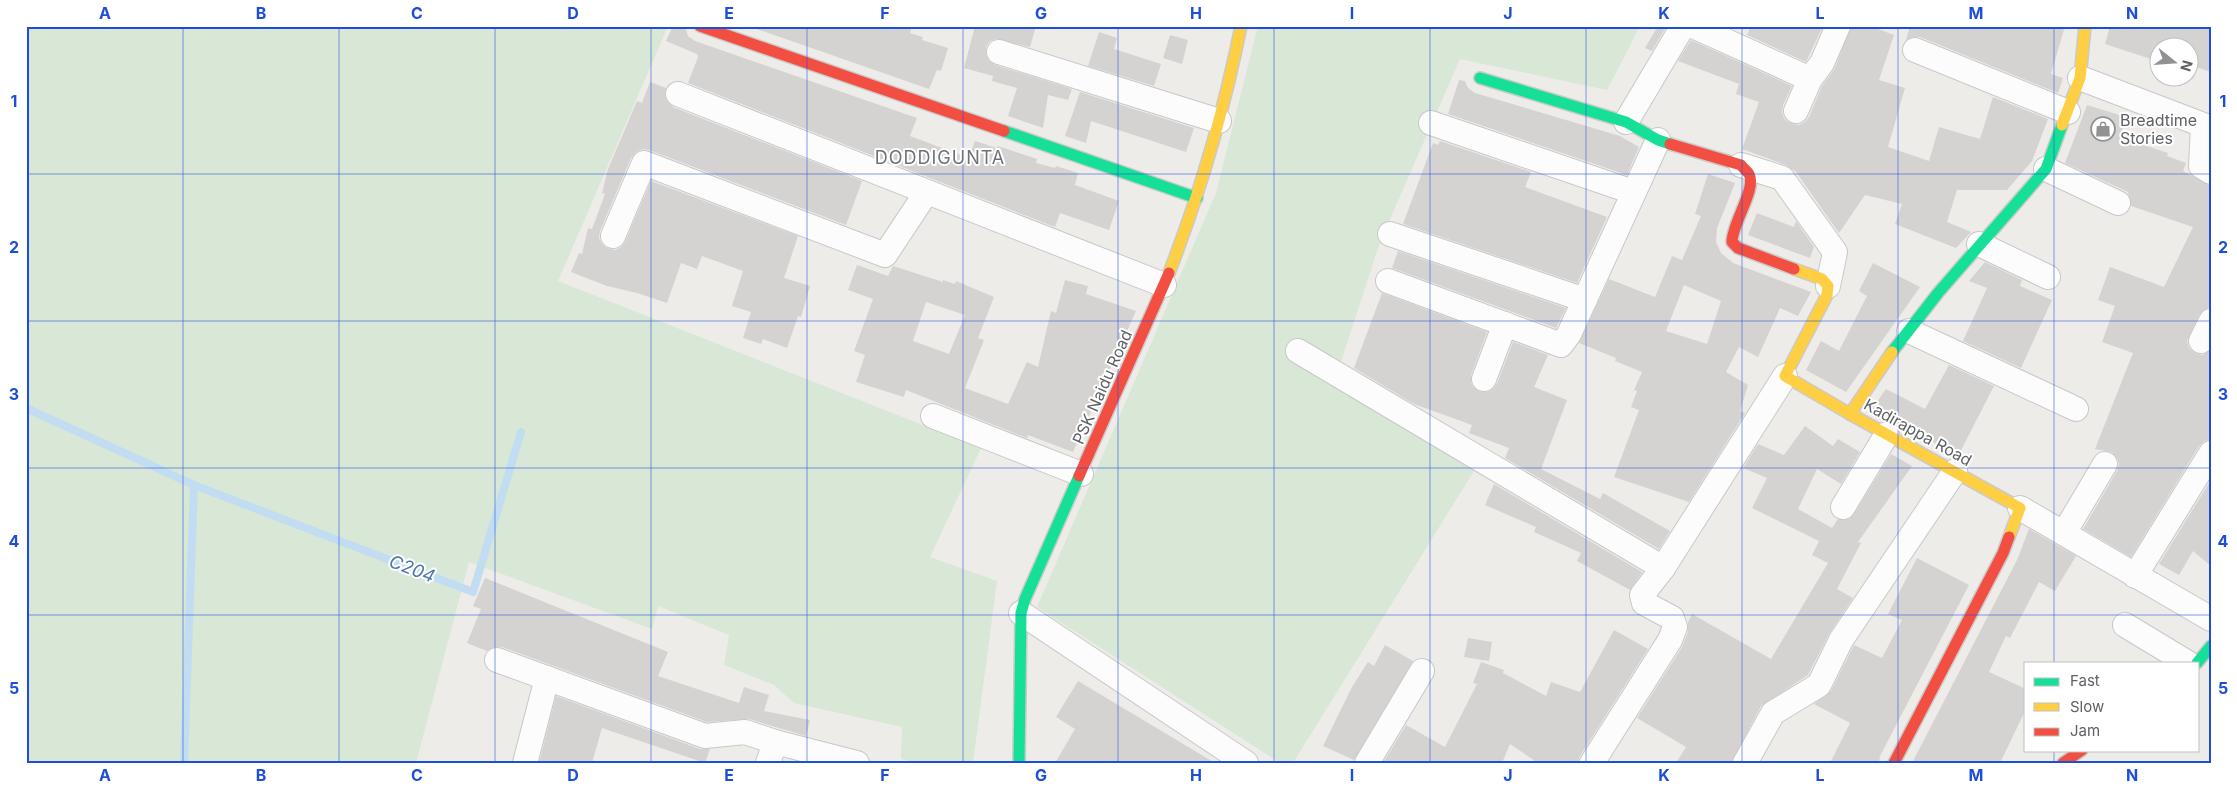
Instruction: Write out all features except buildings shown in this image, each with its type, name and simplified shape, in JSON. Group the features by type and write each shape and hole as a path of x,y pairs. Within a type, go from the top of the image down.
{"street":[{"path":"700,26 1197,198"},
{"name":"PSK Naidu Road","path":"1019,763 1021,613 1030,584 1081,474 1164,285 1197,198 1219,121 1241,26"},
{"path":"1626,122 1683,26"},
{"path":"1693,26 1810,79"},
{"path":"1796,111 1810,79 1822,63 1838,26"},
{"name":"Kadirappa Road","path":"2020,508 1850,414 1908,331 1979,244 2046,169 2080,78 2085,26"},
{"path":"1915,50 2068,112"},
{"path":"998,52 1219,121"},
{"path":"1480,78 1626,122 1658,140 1782,178 1835,252 1827,295 1785,376 1663,568 1642,595 1642,600 1672,618 1676,627 1670,640 1592,763"},
{"path":"2080,78 2207,127 2201,166 2211,172"},
{"path":"678,94 1164,285"},
{"path":"1432,123 1633,192"},
{"path":"1388,281 1561,346 1569,334 1658,140"},
{"path":"613,236 644,163 885,255 926,193"},
{"path":"1741,164 1749,174 1751,184 1732,233 1732,242 1738,248 1822,279 1828,286"},
{"path":"2046,169 2118,203"},
{"path":"1390,234 1585,300"},
{"path":"1979,244 2048,277"},
{"path":"1484,379 1505,324"},
{"path":"1908,331 2076,409"},
{"path":"1298,351 1663,568"},
{"path":"1785,376 1850,414"},
{"path":"933,416 1081,474"},
{"path":"1843,507 1887,434"},
{"path":"2135,576 2211,452"},
{"path":"2064,533 2106,464"},
{"path":"1745,763 1773,713 1819,685 1841,640 1955,471"},
{"path":"1894,763 2003,553 2020,508 2211,620"},
{"path":"1021,613 1246,763"},
{"path":"2125,625 2186,662"},
{"path":"2198,662 2211,646"},
{"path":"498,660 705,736 745,732 771,752 857,763"},
{"path":"1367,763 1422,671"},
{"path":"525,763 547,678"},
{"path":"2062,763 2079,752"}],"green space":[{"path":"26,26 668,26 558,281 981,448 930,557 997,581 973,763 918,763 901,759 902,727 794,703 774,685 724,665 729,635 658,606 652,629 469,562 416,763 26,763"},
{"path":"1258,26 1640,26 1607,90 1460,59 1380,242 1333,386 1477,466 1293,763 1280,763 1037,607 1216,193"}],"waterway":[{"name":"C204","path":"26,408 194,485 184,763"},
{"name":"C204","path":"194,485 473,592 521,432"}],"traffic: fast":[{"path":"1480,78 1626,122 1658,140 1670,144"},
{"path":"1892,352 1938,293 2046,169 2062,125"},
{"path":"1004,131 1197,198"},
{"path":"1019,763 1021,613 1025,599 1079,476"},
{"path":"2198,662 2211,646"}],"traffic: slow":[{"path":"1169,273 1191,213 1210,151 1227,89 1241,26"},
{"path":"2062,125 2080,78 2085,26"},
{"path":"1794,269 1822,279 1828,286 1827,295 1785,376 1850,414"},
{"path":"1892,352 1850,414 2020,508 2009,537"}],"traffic: jam":[{"path":"700,26 1004,131"},
{"path":"1670,144 1741,165 1749,174 1751,180 1732,242 1738,248 1794,269"},
{"path":"1079,476 1169,273"},
{"path":"1894,763 2003,553 2009,537"},
{"path":"2063,763 2079,752"}],"place":[{"name":"Breadtime Stories","path":"2103,129"}],"district":[{"name":"DODDIGUNTA","path":"940,158"}]}
